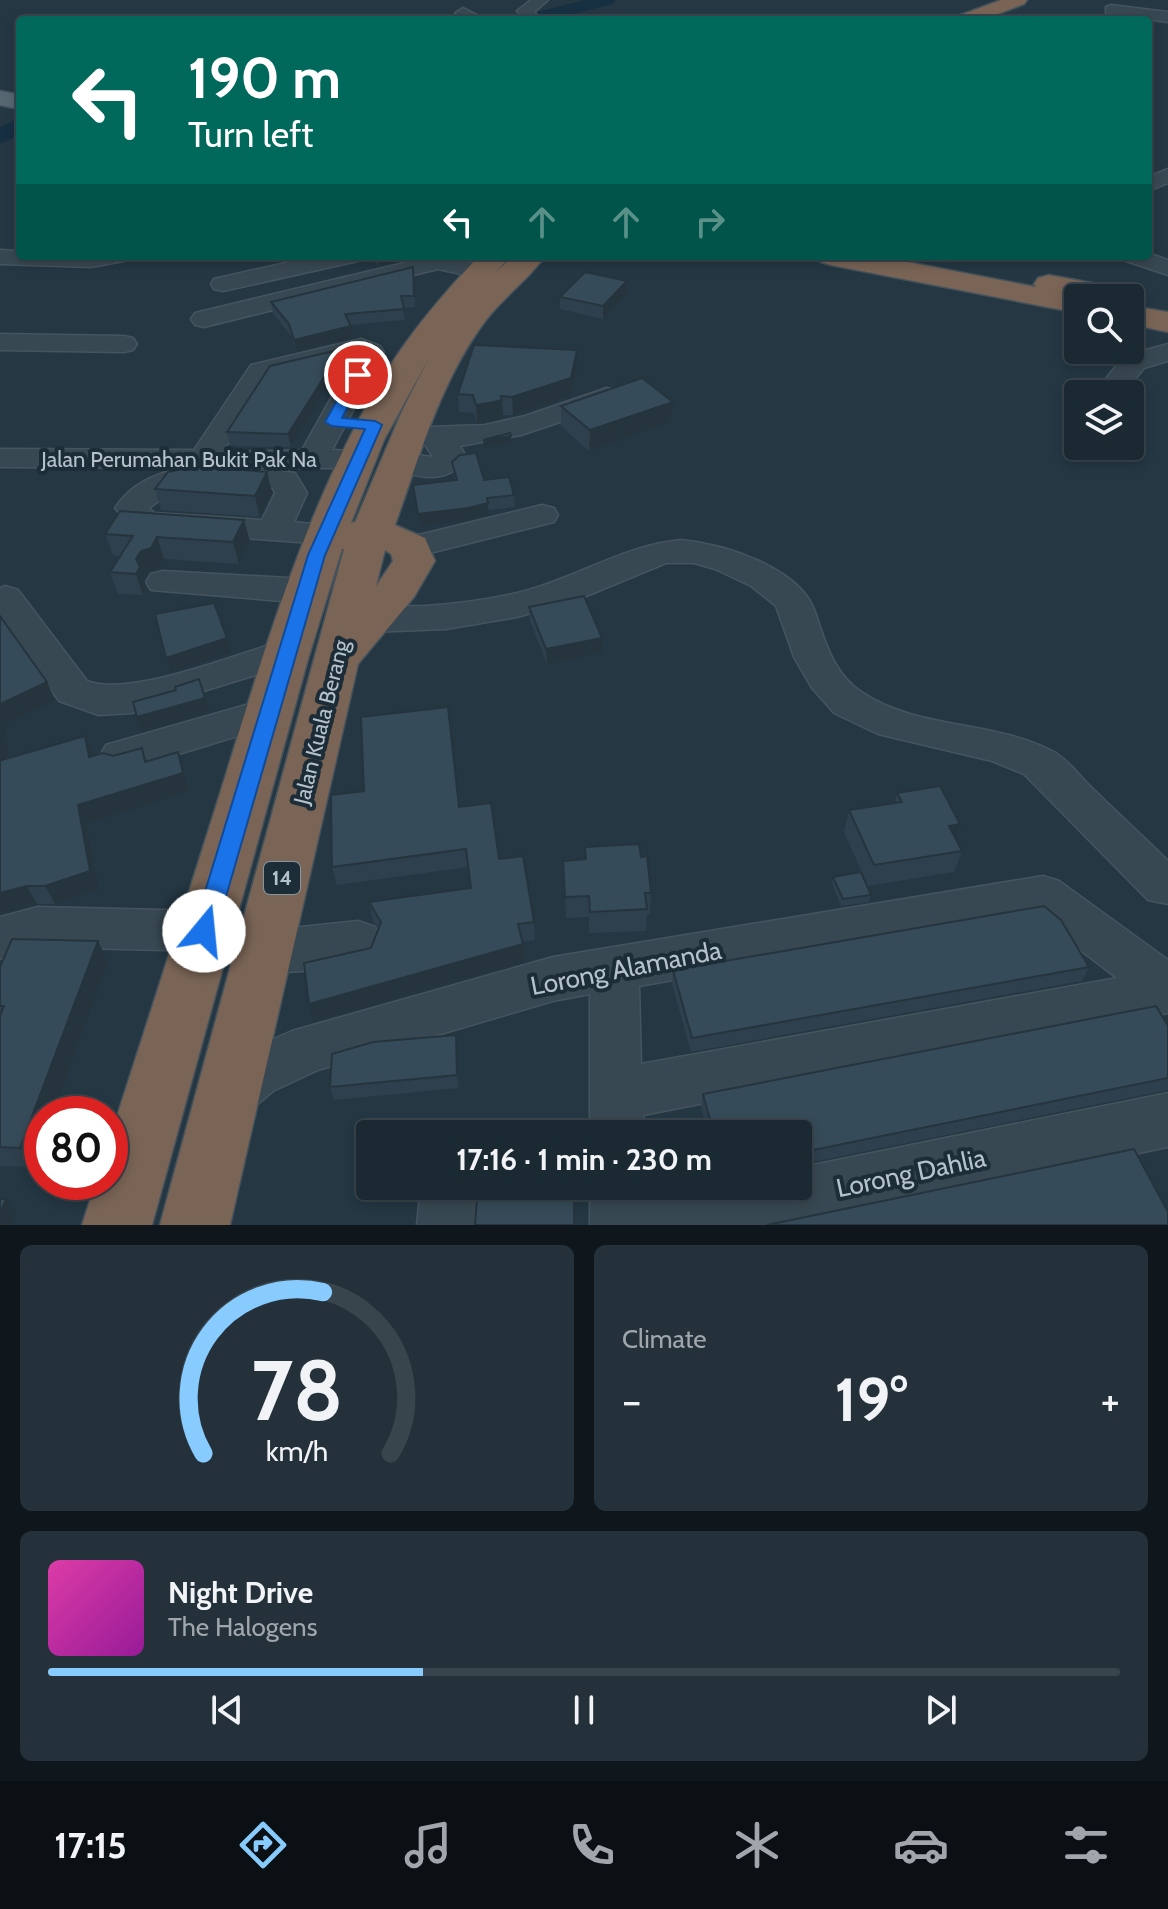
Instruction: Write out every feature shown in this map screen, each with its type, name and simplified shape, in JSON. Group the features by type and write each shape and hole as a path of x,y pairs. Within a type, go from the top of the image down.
{"highway":[{"path":"979,16 1026,2"},
{"path":"1003,16 1026,2"},
{"path":"852,260 1064,301"},
{"path":"927,260 1064,286"},
{"name":"Jalan Kuala Berang","path":"195,1225 263,952 332,644 358,459 440,316 501,263"},
{"name":"Jalan Kuala Berang","path":"346,552 425,457 442,365 501,263"},
{"path":"1144,301 1168,306"},
{"path":"1144,318 1168,322"},
{"name":"Jalan Kuala Berang","path":"117,1225 270,712 332,644 362,557 346,552"}],"street":[{"path":"525,16 525,11 541,0"},
{"path":"1111,10 1168,17"},
{"path":"463,13 470,16"},
{"path":"223,284 332,260"},
{"path":"1145,260 1168,268"},
{"path":"204,319 438,262 501,263"},
{"path":"0,342 124,344"},
{"path":"203,459 261,371 361,347 370,352 332,422 298,466 291,493 273,531"},
{"path":"1119,380 1134,362 1168,352"},
{"path":"425,457 534,425 635,387"},
{"path":"332,422 375,425"},
{"name":"Jalan Perumahan Bukit Pak Na","path":"0,458 203,459 298,466 358,459"},
{"path":"298,466 196,475 161,482 139,496 131,508 145,523 273,531 346,552"},
{"path":"163,582 542,515"},
{"path":"5,598 73,691 99,701 132,699 332,644 497,611 570,591 655,554 682,551 711,556 766,582 796,607 799,627 815,664 847,702 888,722 959,736 1040,763 1164,886"},
{"path":"120,756 270,712"},
{"name":"Lorong Alamanda","path":"227,1096 255,1073 310,1048 553,979 1043,895 1168,990"},
{"path":"0,938 38,927 204,931"},
{"path":"263,952 358,942"},
{"path":"614,968 617,1114 1168,990"},
{"name":"Lorong Dahlia","path":"654,1225 1168,1120"},
{"path":"446,1225 448,1200"},
{"path":"618,1200 619,1225"}],"building":[{"path":"413,267 414,296 401,296 404,309 345,314 351,326 294,340 289,324 271,302"},
{"path":"585,272 627,281 603,306 560,297"},
{"path":"474,345 577,350 571,378 476,405 473,395 458,394"},
{"path":"342,349 288,434 227,432 270,366"},
{"path":"642,378 673,402 590,430 561,406"},
{"path":"510,433 511,436 483,440"},
{"path":"476,453 484,480 509,477 514,495 487,498 488,503 468,508 418,514 413,485 457,480 452,462 460,455"},
{"path":"197,466 267,472 255,496 155,489 168,472"},
{"path":"120,511 244,520 233,542 157,537 151,548 141,551 136,559 140,567 136,574 110,572 133,536 105,534"},
{"path":"584,596 602,638 546,649 529,607"},
{"path":"214,603 227,638 166,658 155,614"},
{"path":"0,616 47,682 0,704"},
{"path":"199,679 205,698 137,717 133,702 176,690 175,687"},
{"path":"448,707 459,807 491,803 499,859 523,856 534,922 518,924 523,944 309,1004 304,963 371,948 381,922 369,902 471,888 466,849 332,867 331,795 364,791 361,717"},
{"path":"85,736 89,757 103,753 113,756 142,748 145,762 178,752 183,773 78,805 90,871 45,886 27,886 0,893 0,737 2,760"},
{"path":"940,786 960,824 949,826 962,851 874,865 849,810 902,802 897,793"},
{"path":"639,844 641,857 647,856 651,893 645,893 647,909 590,912 589,896 565,897 563,861 586,859 585,847"},
{"path":"861,872 871,895 843,899 833,877"},
{"path":"1044,906 1061,920 1089,967 692,1038 673,970"},
{"path":"12,939 98,941 40,1096 24,1096 24,1137 20,1148 0,1147 0,1016 4,1006 0,1006 0,967"},
{"path":"1156,1006 1168,1026 1168,1078 812,1150 812,1120 710,1120 703,1094"},
{"path":"456,1035 457,1075 330,1087 332,1054 373,1042"},
{"path":"1134,1149 1168,1212 1168,1225 767,1225"},
{"path":"0,1199 6,1199 0,1214"},
{"path":"477,1200 574,1200 574,1225 475,1225"}],"waterway":[{"path":"543,16 607,0"},
{"path":"0,137 16,127"}],"route":[{"path":"204,931 316,555 375,425 332,422 358,375"}]}
